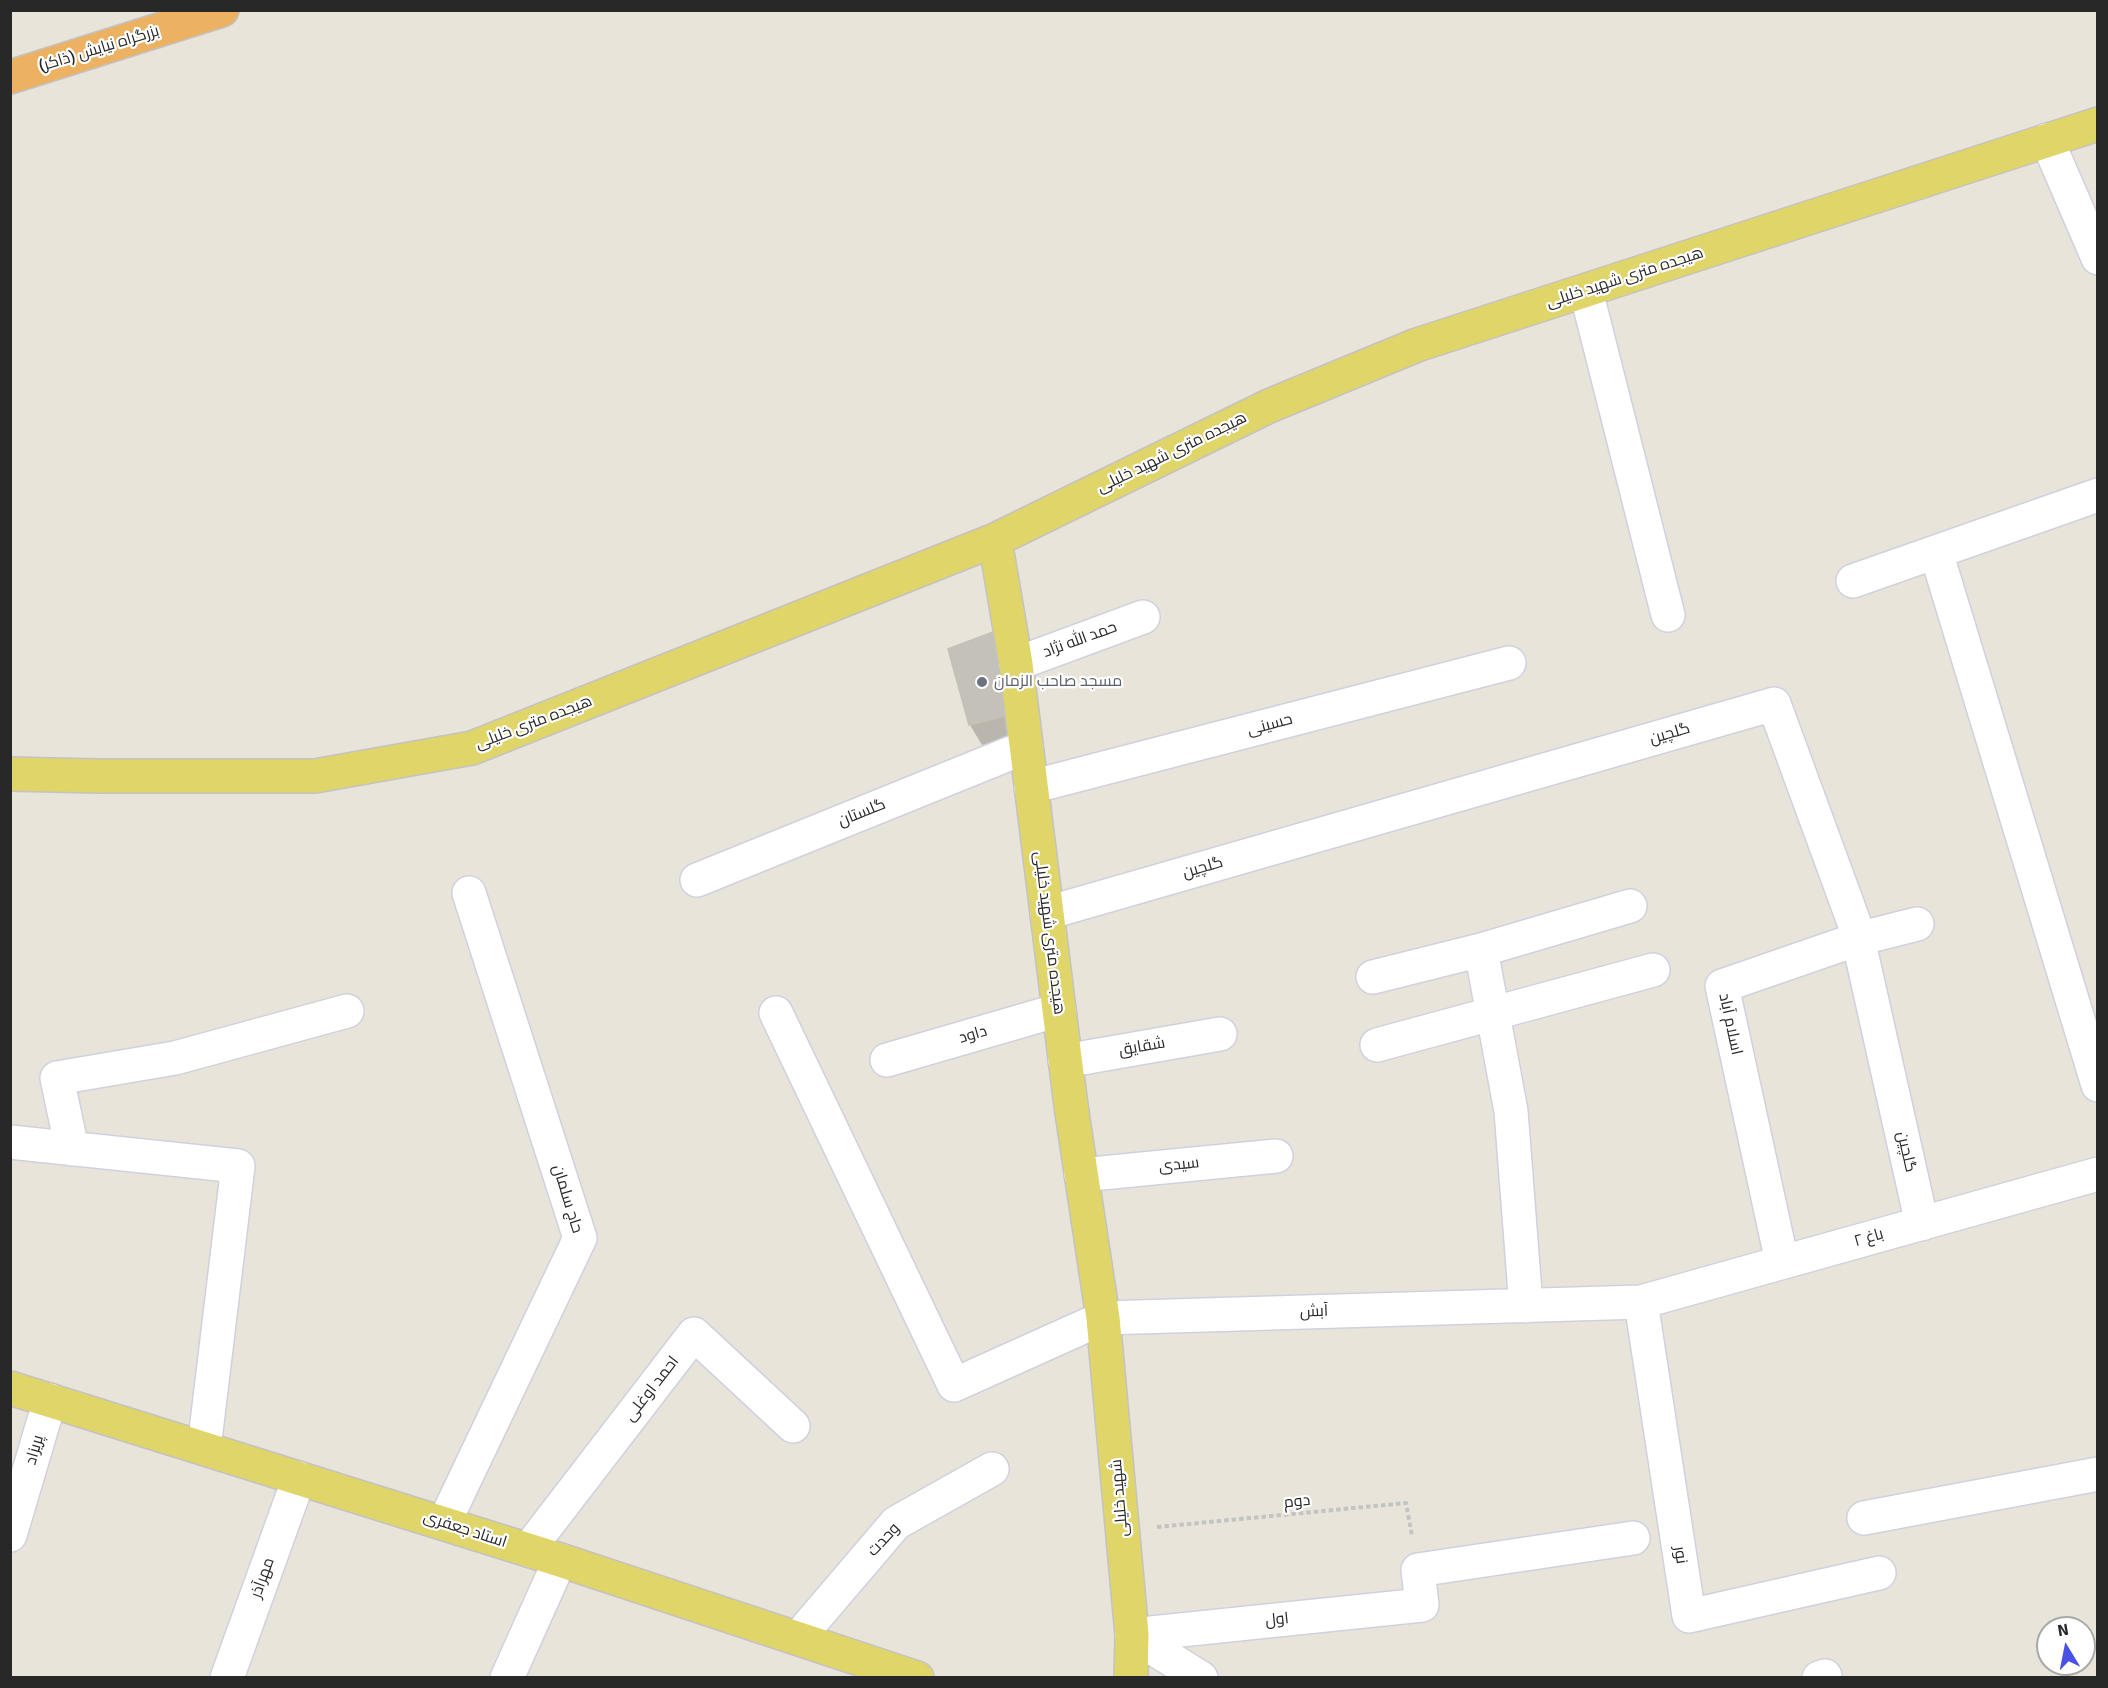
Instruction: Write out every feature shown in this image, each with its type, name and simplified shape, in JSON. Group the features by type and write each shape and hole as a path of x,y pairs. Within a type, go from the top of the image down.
{"highway":[{"name":"بزرگراه نیایش (ذاکر)","path":"10,77 222,10"}],"main road":[{"name":"هیجده متری شهید خلیلی","path":"1103,1318 1065,1061 1016,664 995,540 1269,406 1417,345 2097,124"},
{"name":"هیجده متری خلیلی","path":"10,774 98,777 315,776 472,748 995,540"},
{"name":"شهید خلیلی","path":"1103,1318 1124,1530 1132,1635 1131,1677"},
{"name":"استاد جعفری","path":"10,1388 444,1523 917,1677"}],"street":[{"path":"2047,140 2097,258"},
{"path":"1586,291 1668,615"},
{"path":"1853,581 2097,495"},
{"path":"1936,552 2097,1084"},
{"name":"حمد الله نژاد","path":"1016,664 1143,617"},
{"name":"حسینی","path":"1031,787 1509,663"},
{"name":"گلچین","path":"1047,913 1774,704 1855,925 1922,1224"},
{"name":"گلستان","path":"697,880 1026,747"},
{"name":"حاج سلمان","path":"444,1523 580,1238 469,893"},
{"path":"1373,977 1481,950 1630,906"},
{"name":"اسلام آباد","path":"1782,1263 1722,986 1858,939 1917,924"},
{"path":"1481,950 1511,1111 1526,1306"},
{"path":"1377,1045 1653,970"},
{"name":"داود","path":"887,1060 1059,1010"},
{"path":"72,1149 57,1078 175,1058 347,1011"},
{"path":"776,1013 954,1385 1103,1318"},
{"name":"شقایق","path":"1065,1061 1220,1034"},
{"path":"10,1142 238,1166 204,1448"},
{"name":"سیدی","path":"1081,1175 1276,1156"},
{"name":"باغ ۲","path":"1641,1302 2097,1174"},
{"name":"آبش","path":"1103,1318 1641,1302"},
{"name":"نور","path":"1641,1302 1689,1616 1879,1574"},
{"name":"احمد اوغلی","path":"528,1550 694,1334 794,1426"},
{"name":"پریزاد","path":"10,1535 50,1400"},
{"name":"وحدت","path":"798,1638 896,1523 992,1469"},
{"path":"1864,1518 2097,1474"},
{"name":"مهرآذر","path":"227,1677 299,1478"},
{"path":"1418,1570 1633,1538"},
{"path":"507,1677 560,1560"},
{"name":"اول","path":"1132,1635 1422,1605 1418,1570"},
{"path":"1132,1635 1201,1677"}],"path":[{"name":"دوم","path":"1124,1530 1406,1503 1418,1570"}],"building":[{"name":"مسجد صاحب الزمان","path":"1001,629 1013,714 969,725 948,649"}],"place":[{"name":"مسجد صاحب الزمان","path":"982,682"}]}
